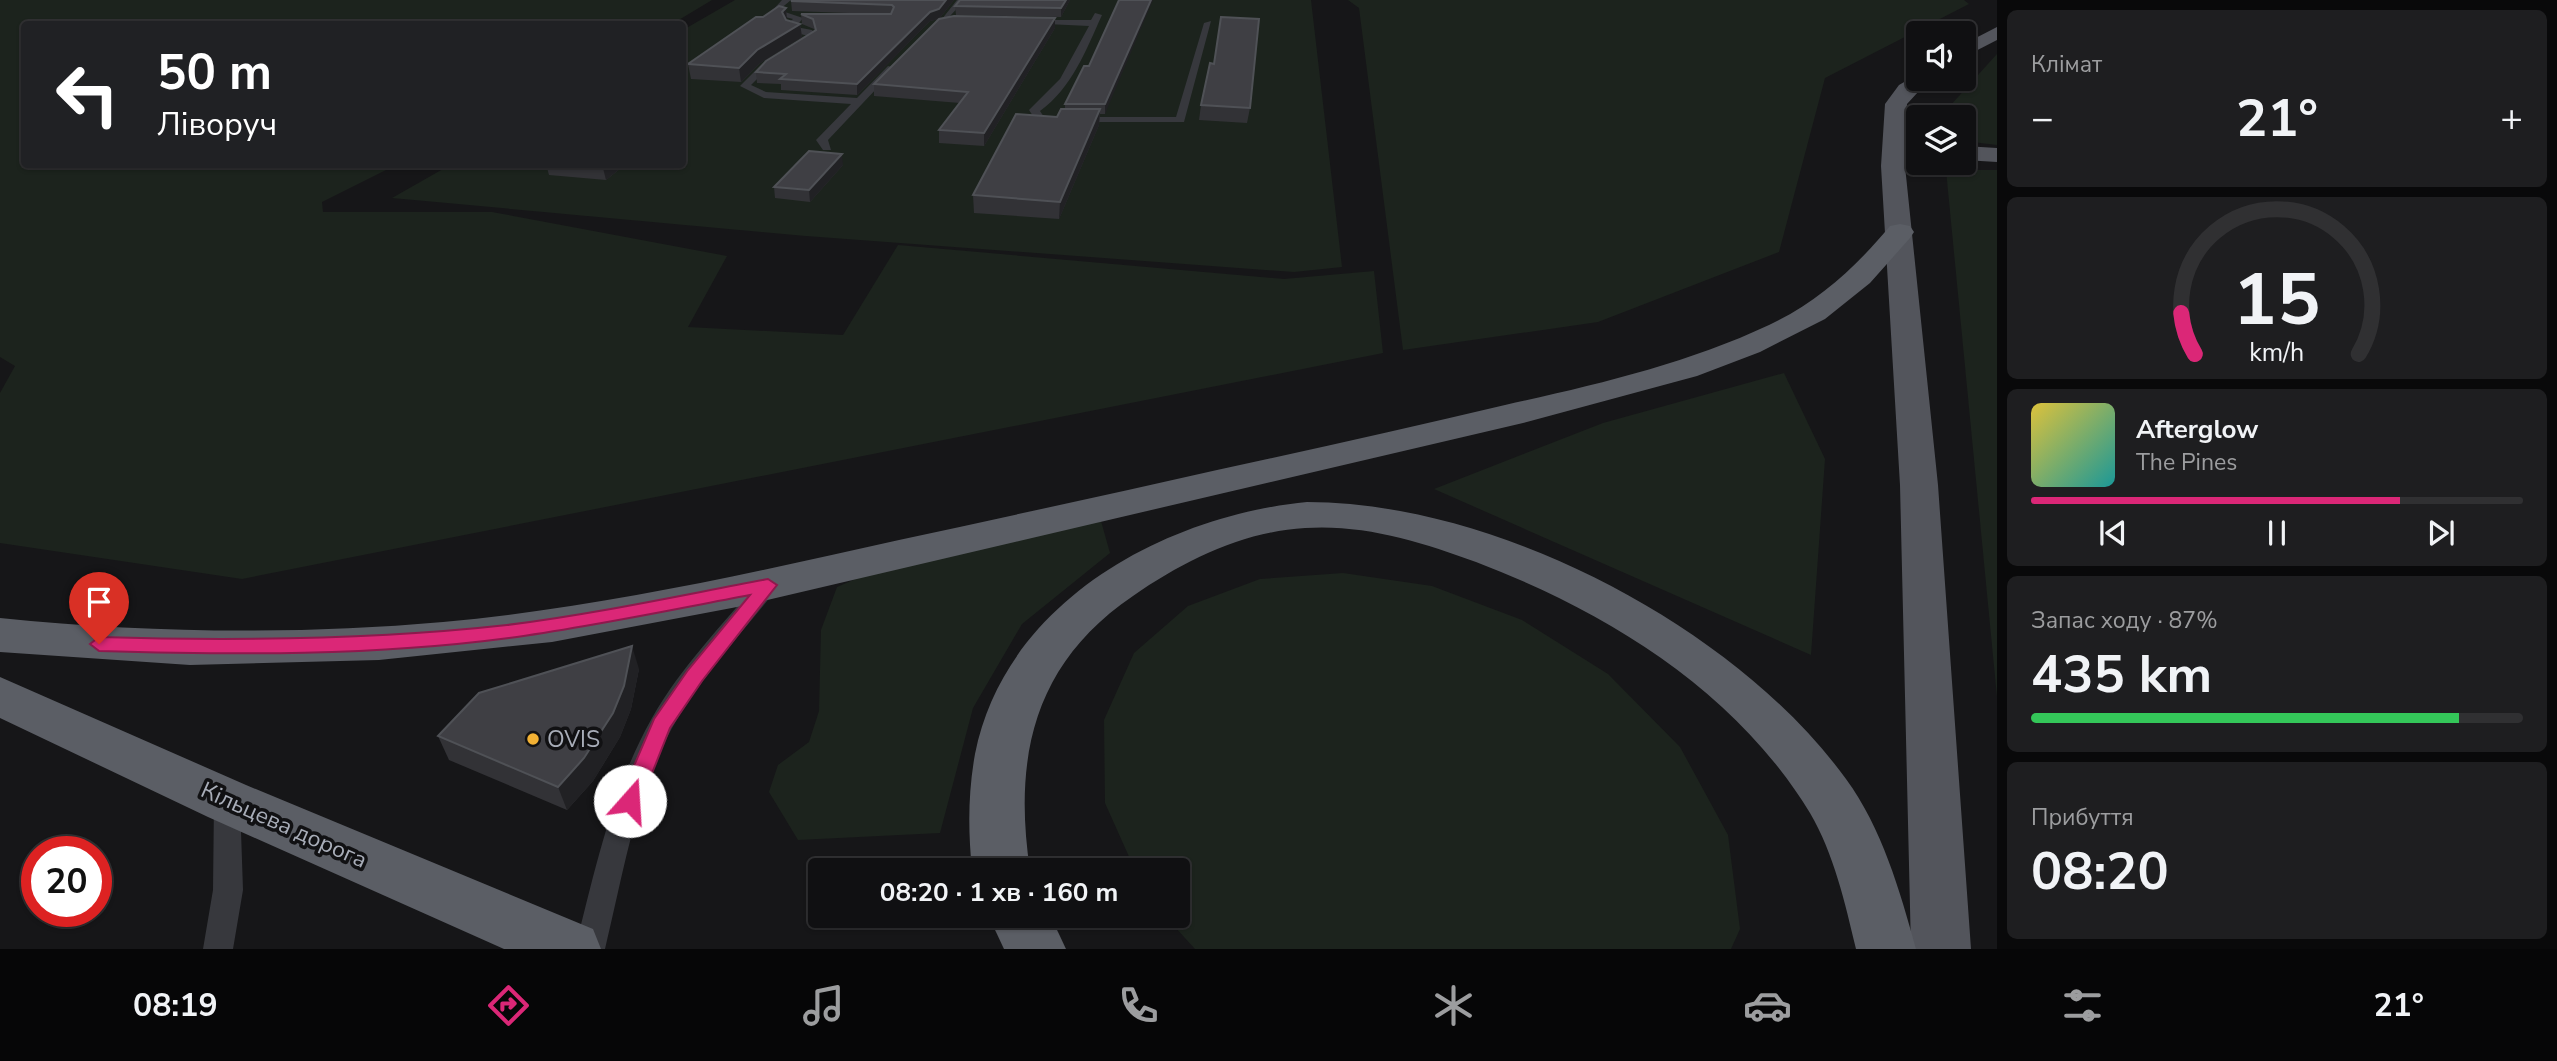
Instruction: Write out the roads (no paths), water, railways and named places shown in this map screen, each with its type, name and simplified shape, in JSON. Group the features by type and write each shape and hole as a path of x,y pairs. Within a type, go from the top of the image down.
{"highway":[{"path":"0,635 153,648 238,648 413,640 534,627 768,585 1501,417 1654,377 1740,348 1808,317 1862,277 1900,232"},
{"path":"1000,858 996,841 999,761 1025,682 1043,650 1068,622 1156,560 1209,536 1274,519 1334,515 1414,528 1512,560 1622,611 1700,661 1780,735 1829,798 1862,867 1886,949"},
{"name":"Кільцева дорога","path":"0,696 227,801 571,949"},
{"path":"1025,928 1036,949"}],"main road":[{"path":"1976,45 1997,32"},
{"path":"1906,89 1896,104 1905,161 1900,232 1919,485 1941,949"},
{"path":"1976,154 1997,155"}],"lane":[{"path":"787,0 773,11 805,18 790,25 793,29 809,32 813,36 763,68 746,86 764,95 794,99 860,101"},
{"path":"935,24 959,21 945,17 961,0"},
{"path":"1010,23 1096,19 1047,102 1034,110 1041,120 1180,120 1208,23"},
{"path":"827,148 822,140 899,61"},
{"path":"777,111 794,99"},
{"path":"590,949 636,780 661,725 695,675 768,585"},
{"path":"218,949 228,890 227,801"}],"place":[{"name":"OVIS","path":"533,739"}]}
